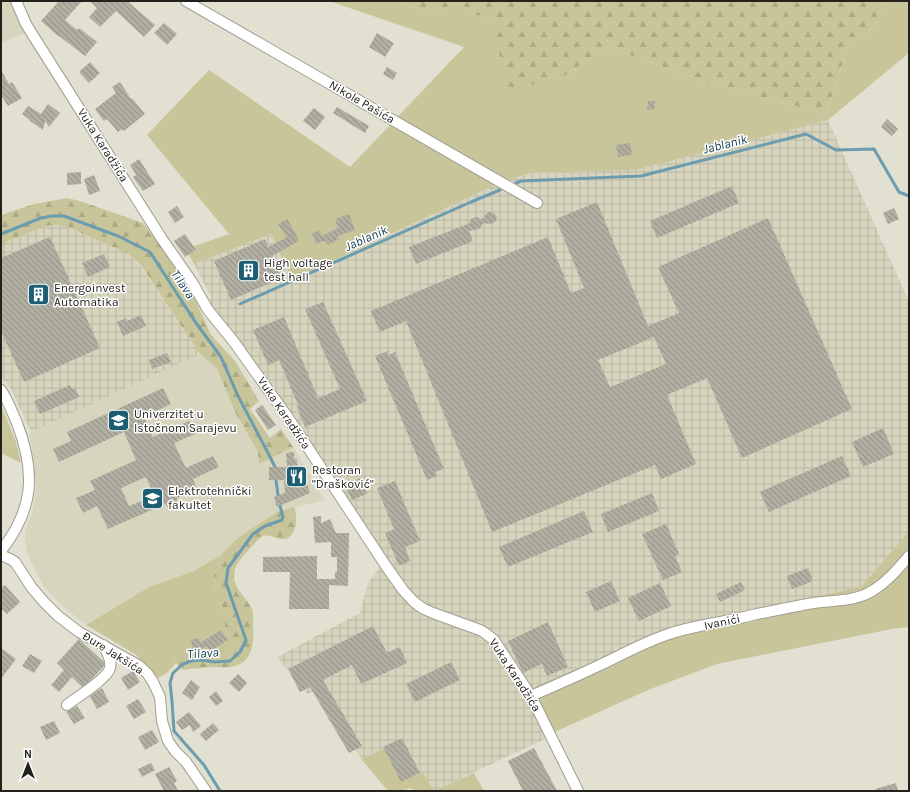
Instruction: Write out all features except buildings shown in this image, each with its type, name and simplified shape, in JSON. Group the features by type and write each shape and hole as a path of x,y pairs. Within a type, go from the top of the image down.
{"street":[{"name":"Vuka Karadžića","path":"16,1 26,24 34,37 158,233 192,282 208,310 234,342 289,419 386,566 413,601 424,609 480,630 490,636 497,644 531,696 578,791"},
{"name":"Nikole Pašića","path":"186,1 537,203"},
{"path":"1,390 5,395 22,439 26,453 29,483 27,501 22,517 10,539 1,551"},
{"name":"Đure Jakšića","path":"1,555 15,562 38,595 58,616 79,632 138,665 147,673 160,697 162,721 168,741 186,762 206,791"},
{"name":"Ivanići","path":"531,696 665,635 689,628 815,603 847,600 860,597 872,592 883,584 909,556"},
{"path":"67,705 98,682 109,671 109,657 103,645"}],"shaded area":[{"path":"1,1 12,1 25,33 1,43"},
{"path":"828,120 909,302 909,531 862,586 671,629 545,682 549,737 434,791 423,774 408,778 390,745 361,759 319,688 308,694 277,657 360,613 368,583 387,558 328,480 208,310 211,297 194,264 271,234 292,280 497,184 530,173 636,170"},
{"path":"56,225 70,228 128,254 139,264 200,354 31,432 11,389 1,377 1,244 46,226"},
{"name":"Elektrotehnički fakultet","path":"200,354 217,369 235,412 258,452 259,464 293,447 325,500 277,512 235,540 221,555 194,571 149,587 86,625 62,606 44,587 31,562 26,548 25,531 33,509 36,487 34,460 29,433"}],"green space":[{"path":"329,1 399,1 411,7 493,17 558,80 607,47 709,83 826,114 848,47 875,26 884,1 909,1 909,53 828,120 636,170 530,173 497,184 292,280 271,234 194,264 186,249 229,234 147,135 209,70 350,167 464,47"},
{"path":"399,1 884,1 875,26 848,47 826,114 709,83 607,47 558,80 506,89 492,17 410,7"},
{"path":"67,198 80,201 143,223 168,255 192,292 211,335 235,361 259,401 250,409 270,438 281,429 293,447 259,464 258,452 235,412 217,369 200,354 140,264 128,254 70,228 56,225 46,226 1,244 1,215 34,204"},
{"path":"1,405 16,442 21,463 1,453"},
{"path":"294,507 296,514 296,525 289,538 278,539 268,535 262,536 251,547 235,569 234,575 237,586 253,612 253,643 252,649 246,660 233,667 195,668 183,670 176,662 174,656 183,651 202,656 218,657 226,654 235,646 235,642 225,628 225,614 215,593 214,577 221,555 235,540 277,512"},
{"path":"909,531 909,627 892,629 717,664 648,690 548,735 525,693 545,682 671,629 862,586"},
{"path":"221,555 214,577 215,593 225,614 225,628 235,642 235,646 224,655 218,657 208,657 183,651 174,659 176,663 166,674 158,678 135,654 86,625 149,587 194,571"},
{"path":"391,745 408,778 423,773 434,791 416,791 410,788 402,791 388,791 361,759"},
{"path":"474,773 484,791 434,791"}],"waterway":[{"name":"Jablanik","path":"516,183 521,181 641,176 806,134 836,150 874,149 899,192 909,196"},
{"name":"Jablanik","path":"240,304 500,190"},
{"name":"Tilava","path":"1,234 41,218 64,216 118,236 150,252 196,323 221,357 238,396 275,467"},
{"name":"Tilava","path":"276,480 278,495"},
{"name":"Tilava","path":"220,791 204,765 174,731 170,683 173,673 183,664 201,660 215,662 230,661 240,652 246,640 226,583 228,568 253,534 265,526 282,520 283,517 280,506"}],"place":[{"name":"High voltage test hall","path":"248,270"},
{"name":"Energoinvest Automatika","path":"39,295"},
{"name":"Univerzitet u Istočnom Sarajevu","path":"118,421"},
{"name":"Restoran \"Drašković\"","path":"297,477"},
{"name":"Elektrotehnički fakultet","path":"153,498"}]}
